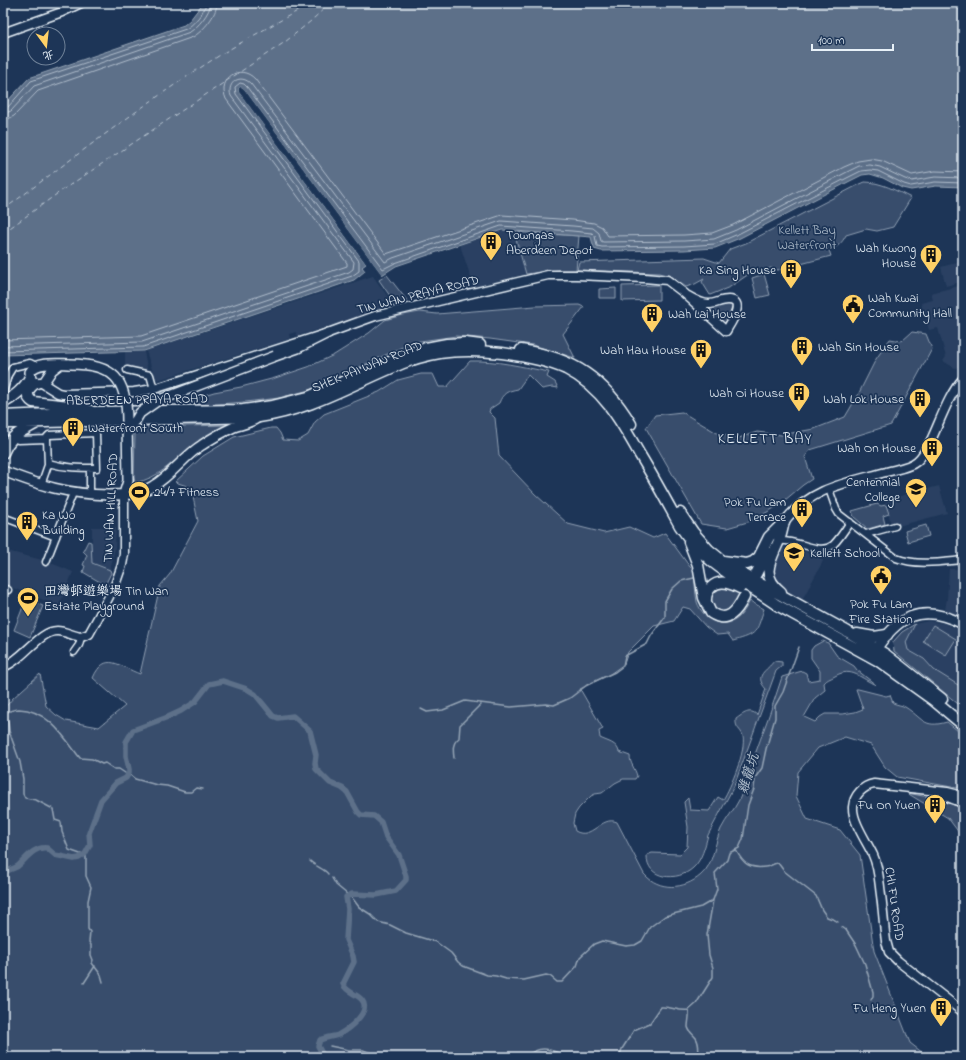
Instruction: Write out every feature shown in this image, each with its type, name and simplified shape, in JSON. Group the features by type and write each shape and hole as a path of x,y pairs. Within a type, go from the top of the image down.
{"main road":[{"path":"127,436 140,413 157,401 298,348 328,334"},
{"name":"SHEK PAI WAN ROAD","path":"272,406 308,397 406,355 438,345 465,343 518,349 556,357 585,372 614,398 630,423 679,512 698,537 722,561 736,571 848,632"},
{"name":"SHEK PAI WAN ROAD","path":"3,471 41,485 73,493 124,494 139,492 154,486 202,445 220,434 252,422 259,417 279,414 312,404 407,362 441,352 463,350 514,355 546,362 566,369 579,376 608,403 624,427 686,535 698,549 718,567 777,605 817,627 874,653"},
{"name":"TIN WAN HILL ROAD","path":"40,377 48,364 89,364 108,372 117,379 125,394 127,402 128,481 124,494"},
{"path":"3,403 26,385 40,377"},
{"path":"40,377 28,392 29,399 33,402 78,407 96,412"},
{"name":"ABERDEEN PRAYA ROAD","path":"3,416 96,412 243,410 272,406"},
{"name":"ABERDEEN PRAYA ROAD","path":"3,423 259,417"},
{"path":"3,452 8,442 15,435 37,423"},
{"path":"722,561 747,564 753,562 759,557 769,537 784,522"},
{"path":"784,522 779,541 768,567 769,577 776,588 785,595 788,600"},
{"path":"756,574 784,522"},
{"path":"686,535 698,565 704,598 707,606 714,615 730,615 737,610 744,597"},
{"path":"707,606 707,593 713,585 723,582 728,583 761,600 777,605"},
{"path":"874,653 886,634 902,621 914,615 939,615 952,618 963,624"},
{"path":"848,632 874,637 886,634"},
{"path":"848,632 963,725"},
{"path":"874,653 891,658 963,717"}],"street":[{"path":"3,33 62,12 81,3"},
{"name":"TIN WAN PRAYA ROAD","path":"40,377 58,393 63,394 134,392 154,389 328,334 375,316 548,275 661,279 672,283 726,331 737,311 734,302 728,300 708,304 702,303 688,296"},
{"path":"3,393 13,367 23,365 40,377"},
{"path":"127,370 150,375 154,389"},
{"path":"784,522 792,511 804,501 816,494 907,466 917,461 925,451 954,391 963,379"},
{"path":"41,485 48,463 47,436 96,433 97,468 60,467 48,463"},
{"path":"18,440 47,439"},
{"path":"90,468 90,494"},
{"path":"830,489 836,509 843,518 896,558 906,562 917,563 963,560"},
{"path":"46,562 73,493"},
{"name":"TIN WAN HILL ROAD","path":"74,652 80,645 81,638 89,634 115,585 122,565 124,554 124,494"},
{"path":"3,517 56,537"},
{"path":"779,541 794,541 819,550 824,549 832,545 850,522"},
{"path":"866,534 895,526"},
{"path":"3,667 16,661 42,636 49,632 61,632 81,638"},
{"name":"CHI FU ROAD","path":"963,796 952,793 927,791 882,784 871,785 863,789 856,797 853,804 855,819 878,868 888,950 898,961 963,1012"},
{"name":"CHI FU ROAD","path":"927,791 950,797 963,803"}],"shaded area":[{"path":"502,231 514,232 526,274 474,287 460,245"},
{"path":"963,261 963,281 946,286 941,267"},
{"path":"373,276 395,307 297,336 296,332 289,334 290,339 158,380 155,378 146,351"},
{"path":"963,285 963,366 955,368 943,361 946,357 938,328 929,330 921,303 933,300 931,293"},
{"path":"125,352 144,352 148,372 125,367"},
{"name":"Centennial College","path":"939,486 947,513 898,526 897,523 891,524 885,500"},
{"path":"92,527 116,527 115,548 110,570 92,564"},
{"name":"Kellett School","path":"785,548 797,553 804,551 822,559 823,561 802,600 781,589 774,583 772,569 779,551"},
{"path":"3,550 46,561 73,572 59,606 3,584"},
{"path":"949,569 963,569 963,617 945,610"},
{"path":"928,621 943,623 963,631 963,688 934,670 924,659 908,650 906,642 915,624"}],"green space":[{"name":"Kellett Bay Waterfront","path":"865,182 883,185 911,198 893,227 877,231 866,229 846,235 835,248 829,250 831,256 778,270 771,268 749,274 730,287 710,295 702,282 704,279 686,287 670,276 659,273 577,270 579,262 704,258 719,263 730,249 746,243"},
{"path":"514,232 579,236 576,270 558,270 526,274"},
{"path":"764,274 770,295 757,298 752,278"},
{"path":"387,275 409,303 397,306 379,280"},
{"path":"659,285 659,300 622,301 622,286"},
{"path":"616,288 616,298 599,298 599,289"},
{"path":"725,303 732,306 732,314 723,324 705,309"},
{"path":"579,305 584,307 563,334 575,358 533,345 456,336 413,342 313,389 279,398 204,405 191,403 188,400 214,392 275,378 308,367 334,355 369,333 385,320 403,315 420,312 437,314 535,306"},
{"path":"912,332 926,334 932,349 891,425 810,450 805,457 812,479 778,506 751,521 727,528 701,524 646,428 655,415 682,412 717,433 739,438 757,432 781,435 814,429 845,417 876,359 890,339 902,341"},
{"path":"470,361 500,363 549,372 547,377 555,382 558,388 552,387 542,389 528,375 518,389 506,393 499,403 490,409 489,412 495,418 499,456 535,494 568,524 604,533 629,527 653,538 665,533 690,567 694,570 697,602 704,614 715,622 727,623 733,621 741,615 750,601 764,609 755,631 752,634 733,641 728,634 717,635 706,627 690,609 683,607 674,621 654,626 628,652 624,664 610,674 580,689 603,729 599,731 600,738 614,745 619,752 630,756 637,776 635,779 623,779 602,793 591,796 575,814 573,823 575,831 586,833 606,822 617,822 644,874 650,880 664,886 679,886 687,884 701,875 709,865 721,829 737,804 743,791 782,677 802,671 806,673 808,681 820,679 820,671 811,658 811,650 814,646 823,641 828,643 837,656 854,666 876,685 856,674 846,672 841,673 824,683 825,690 815,698 804,717 815,722 825,714 843,714 863,709 856,689 858,689 886,696 890,695 893,703 905,707 924,721 933,724 947,722 963,735 963,784 957,788 897,777 885,767 871,745 845,737 818,748 798,772 796,796 807,819 840,830 860,855 874,951 910,1043 928,1057 3,1057 3,710 13,698 40,674 46,706 66,721 99,727 125,706 93,678 103,665 108,663 120,665 140,674 160,586 170,574 198,521 193,497 187,486 175,482 203,456 234,437 271,428 276,428 283,440 298,441 308,435 315,422 324,414 379,392 398,380 421,374 433,374 439,387 447,387"},
{"path":"229,425 192,447 157,474 135,483 135,432 140,427"},
{"path":"877,504 881,506 886,505 889,514 883,516 885,524 868,529 854,517 852,511"},
{"path":"926,525 929,536 908,542 905,531"},
{"path":"88,541 91,542 92,563 110,570 111,573 105,585 83,572 85,566 83,565 87,555 83,551"},
{"path":"729,586 743,593 736,606 724,614 712,607 710,600 716,587"},
{"name":"田灣邨遊樂場 Tin Wan Estate Playground","path":"26,599 43,606 30,637 14,630"},
{"path":"915,624 906,642 908,650 924,659 934,670 963,688 963,708 894,651 893,642 902,632"},
{"path":"933,625 956,639 946,655 923,641"},
{"path":"774,661 782,662 782,666 776,671 734,786 708,835 699,861 693,868 679,875 672,877 657,874 652,870 648,863 647,855 652,853 680,854 687,847 688,827 684,802 688,798 690,810 709,811 718,797 723,800 734,778 742,751 743,736 736,725 736,719 749,712 757,715 766,689 762,684 761,677"},
{"path":"907,793 933,798 963,808 963,838 948,818"}],"water":[{"path":"203,3 963,3 963,187 936,186 911,190 902,188 883,178 870,174 862,175 740,238 715,248 601,251 594,249 591,237 502,230 396,266 382,275 241,87 239,88 239,92 366,264 362,267 365,271 354,280 144,351 3,355 3,106 29,78 184,25 190,20"}],"pier":[{"path":"241,87 382,275 380,276 241,90 368,263 367,265 239,92 239,88"}],"waterway":[{"path":"421,709 427,712 443,710 465,701 511,707 546,704 554,705 570,698 587,685 615,672 623,666 625,656 647,644 665,617 665,601 672,589 681,581 694,578"},
{"name":"雞籠坑","path":"689,1010 696,1004 713,977 713,968 709,955 707,935 713,900 717,889 715,873 727,860 729,853 739,848 743,839 748,805 754,789 755,778 762,768 775,718 775,706 783,692 799,647"},
{"path":"3,873 18,866 34,851 42,848 47,848 55,855 74,859 85,854 90,845 89,833 101,800 116,783 126,778 129,773 126,756 126,742 133,730 181,711 195,702 209,684 223,681 247,689 255,694 273,716 278,718 293,716 310,731 316,755 316,769 330,783 347,792 361,815 374,816 381,822 386,837 399,855 406,876 406,880 396,891 376,895 352,894 346,897 348,909 346,940 354,962 343,984 344,987 362,1000 364,1010 357,1020 342,1033 320,1040 318,1046 324,1057"},
{"path":"454,758 453,752 455,742 459,738 460,725 481,704"},
{"path":"3,713 19,709 39,714 54,726 80,758 92,759 102,764 105,763 114,769 119,769 125,773"},
{"path":"3,712 8,721 9,731 20,762 23,779 23,794 25,798 36,800 53,809 55,820 61,822 62,832 69,850 86,856 86,876 91,887 88,901 88,929 90,932 89,942 91,945 92,963 101,975 103,982"},
{"path":"129,774 135,779 167,786 185,792 191,792 196,788 203,789"},
{"path":"736,850 741,859 751,866 767,867 778,863 784,871 816,896 827,917 838,922"},
{"path":"310,861 328,874"},
{"path":"332,878 336,885 353,899 359,907 370,914 378,922 390,925 406,933 436,942 451,953 463,966 487,975 506,979 524,980 546,975 550,976 557,982 562,982 577,966 580,957 594,944 602,941 626,946 635,945 642,941 650,927 665,916 701,907 713,900"},
{"path":"842,927 846,930 856,945 865,964 873,992 871,1000"},
{"path":"84,983 95,966"},
{"path":"619,1057 622,1049 634,1030 650,1023 661,1007 689,1010"},
{"path":"689,1010 688,1027 690,1032 697,1040 698,1057"},
{"path":"330,1046 349,1050 363,1050 387,1057"},
{"path":"525,1057 537,1050 542,1049 551,1050 569,1057"}],"ferry route":[{"path":"3,210 112,129 196,70 312,3"},
{"path":"3,233 61,191 285,42 330,3"}],"place":[{"name":"Towngas Aberdeen Depot","path":"491,262"},
{"name":"Wah Kwong House","path":"931,274"},
{"name":"Ka Sing House","path":"791,290"},
{"name":"Wah Kwai Community Hall","path":"853,324"},
{"name":"Wah Lai House","path":"652,334"},
{"name":"Wah Sin House","path":"802,366"},
{"name":"Wah Hau House","path":"701,370"},
{"name":"Wah Oi House","path":"799,412"},
{"name":"Wah Lok House","path":"920,418"},
{"name":"Waterfront South","path":"73,448"},
{"name":"Wah On House","path":"932,468"},
{"name":"Centennial College","path":"916,508"},
{"name":"24/7 Fitness","path":"139,512"},
{"name":"Pok Fu Lam Terrace","path":"802,528"},
{"name":"Ka Wo Building","path":"27,542"},
{"name":"Kellett School","path":"794,572"},
{"name":"Pok Fu Lam Fire Station","path":"881,596"},
{"name":"田灣邨遊樂場 Tin Wan Estate Playground","path":"28,618"},
{"name":"Fu On Yuen","path":"935,824"},
{"name":"Fu Heng Yuen","path":"941,1028"}],"district":[{"name":"KELLETT BAY","path":"765,439"}]}
